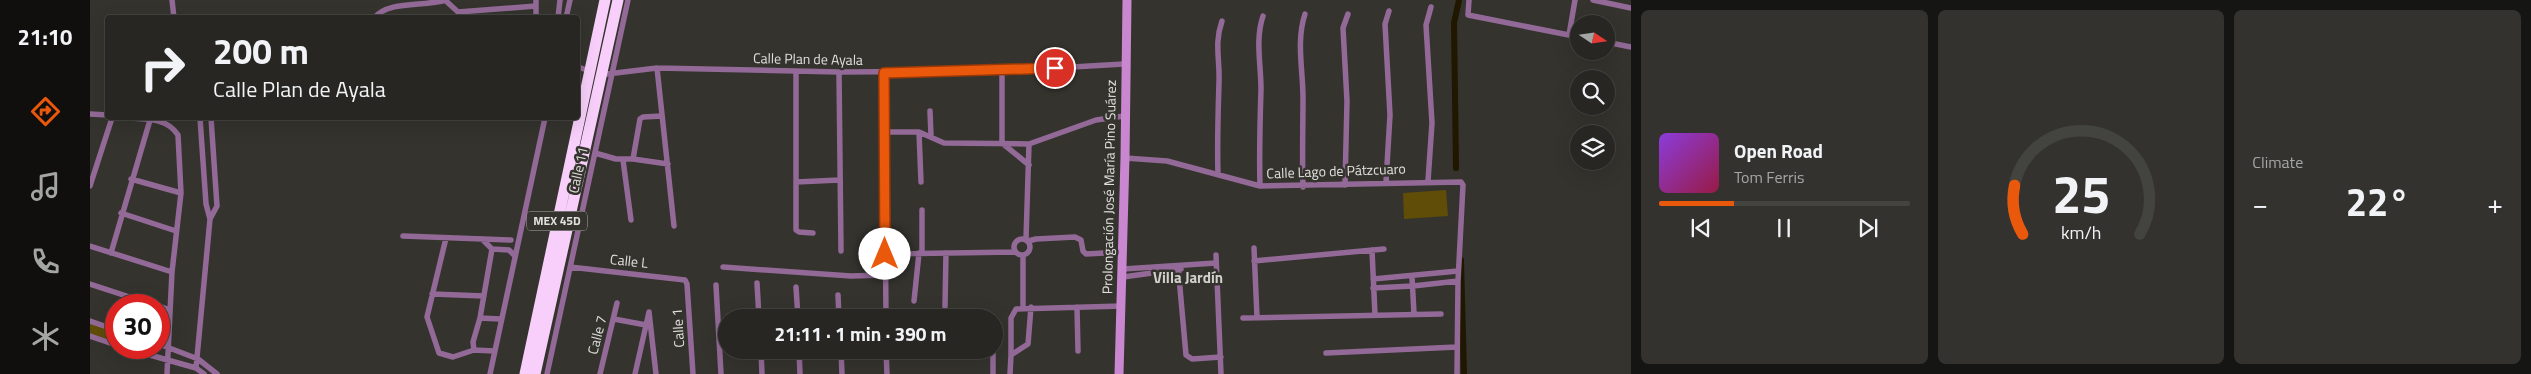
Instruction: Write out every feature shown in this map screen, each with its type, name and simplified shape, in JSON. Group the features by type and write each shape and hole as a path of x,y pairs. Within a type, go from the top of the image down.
{"highway":[{"name":"MEX 45D","path":"580,115 605,0"},
{"name":"MEX 45D","path":"535,374 618,0"},
{"name":"MEX 45D","path":"524,374 579,120"}],"main road":[{"name":"Prolongación José María Pino Suárez","path":"1119,374 1123,273 1126,0"}],"street":[{"path":"172,0 174,15"},
{"path":"376,15 381,6 393,1 446,0 458,15 536,3"},
{"path":"558,15 560,0"},
{"path":"567,15 570,0"},
{"name":"Calle 11","path":"547,374 595,153 609,74 628,0"},
{"path":"1469,0 1467,14 1568,35 1575,0"},
{"path":"1592,0 1631,8"},
{"path":"1428,181 1432,123 1426,25 1431,7"},
{"path":"1386,182 1390,116 1385,24 1389,10"},
{"path":"1303,187 1301,146 1303,98 1300,33 1305,14"},
{"path":"1344,184 1347,101 1343,28 1348,14"},
{"path":"1260,186 1258,135 1261,88 1258,35 1263,16"},
{"path":"1218,175 1216,122 1219,80 1216,38 1222,21"},
{"path":"1615,44 1631,48"},
{"name":"Calle Plan de Ayala","path":"609,74 657,68 884,73 1002,71 1124,64"},
{"path":"580,68 584,69"},
{"path":"657,68 674,226"},
{"path":"1002,71 1002,144"},
{"path":"796,72 796,230 813,233"},
{"path":"839,72 842,251"},
{"path":"884,73 886,309"},
{"path":"930,111 931,136"},
{"path":"90,114 105,115"},
{"path":"634,158 640,119 643,117 662,116"},
{"path":"885,132 919,132 944,143 1029,144 1096,120 1124,116"},
{"path":"90,186 111,120"},
{"path":"111,252 131,179 150,120 164,122 173,127 178,135 181,193 172,272 170,310"},
{"path":"196,368 210,220 206,204 200,120"},
{"path":"210,120 217,206 210,220"},
{"path":"490,374 514,240 544,120"},
{"path":"919,132 922,182"},
{"path":"1002,144 1029,165"},
{"path":"1023,255 1029,251 1027,240 1029,144"},
{"path":"595,153 623,160 634,158 668,164"},
{"name":"Calle Lago de Pátzcuaro","path":"1125,158 1167,161 1260,186 1303,187 1386,182 1461,182 1463,185 1458,272"},
{"path":"623,160 631,220"},
{"path":"131,179 181,193"},
{"path":"796,182 840,180"},
{"path":"914,301 920,253 922,210"},
{"path":"121,213 176,232"},
{"path":"403,236 514,240"},
{"path":"1015,252 1016,241 1022,238 1027,240 1076,237 1081,240 1083,251 1086,254 1123,252"},
{"path":"446,238 427,317 439,353 453,357 474,350 494,351"},
{"path":"482,239 492,249 512,252"},
{"path":"90,246 172,272"},
{"path":"1254,248 1257,317"},
{"path":"474,350 473,342 480,318 492,249"},
{"path":"1254,261 1384,249"},
{"path":"1372,250 1375,315"},
{"path":"885,254 1015,252 1023,255"},
{"path":"946,253 946,306"},
{"path":"1023,255 1023,307"},
{"path":"1216,255 1221,374"},
{"path":"1123,273 1216,263"},
{"name":"Calle L","path":"570,267 685,280"},
{"path":"724,267 852,276 885,275"},
{"path":"1178,268 1186,355 1192,359 1220,357"},
{"path":"1373,279 1458,272 1457,374"},
{"path":"1412,277 1414,314"},
{"name":"Calle 1","path":"685,280 687,284 693,374"},
{"path":"1374,288 1458,281"},
{"path":"757,283 758,309"},
{"path":"90,284 120,294"},
{"path":"716,285 721,374"},
{"path":"796,286 797,309"},
{"path":"432,294 484,296"},
{"path":"838,295 839,309"},
{"name":"Calle 7","path":"600,374 617,303"},
{"path":"1010,374 1013,311 1023,307 1122,306"},
{"path":"1011,355 1028,344 1031,307"},
{"path":"1077,307 1078,351"},
{"path":"635,374 649,312 656,374"},
{"path":"1243,318 1441,314"},
{"path":"480,318 500,319"},
{"path":"614,319 646,324"},
{"path":"90,321 105,326"},
{"path":"90,336 105,341"},
{"path":"1326,352 1457,347"},
{"path":"170,348 198,358 217,374"},
{"path":"164,359 196,368 204,374"},
{"path":"761,359 762,374"},
{"path":"799,359 800,374"},
{"path":"841,359 842,374"},
{"path":"886,359 887,374"},
{"path":"993,359 993,374"},
{"path":"167,374 168,360"}],"shaded area":[{"path":"1446,190 1448,216 1404,219 1403,193"},
{"path":"90,323 105,328 105,339 90,334"}],"waterway":[{"path":"1456,168 1454,23 1459,0"},
{"path":"1461,260 1464,374"}],"district":[{"name":"Villa Jardín","path":"1188,278"}],"route":[{"path":"885,254 884,73 1055,68"}]}
